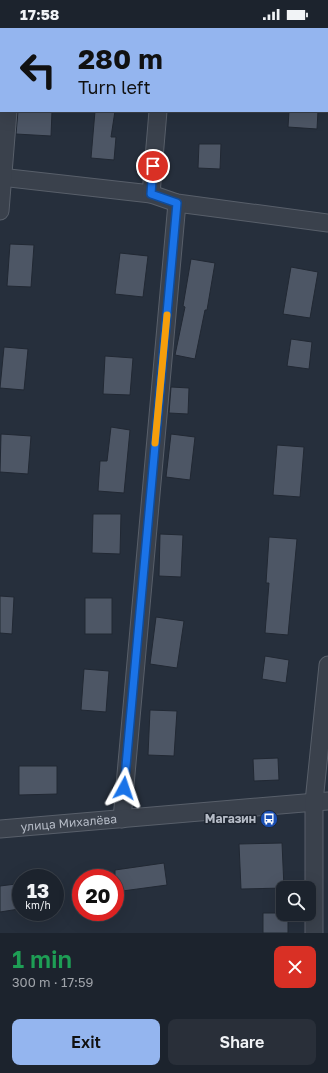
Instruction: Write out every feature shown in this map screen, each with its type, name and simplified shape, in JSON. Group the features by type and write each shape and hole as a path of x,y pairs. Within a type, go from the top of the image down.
{"street":[{"path":"0,211 1,177 8,112"},
{"path":"151,194 158,112"},
{"path":"1,177 151,194 177,203 328,223"},
{"path":"122,819 177,203"},
{"path":"314,933 328,675"},
{"name":"улица Михалёва","path":"0,829 321,802"}],"building":[{"path":"18,112 52,112 51,136 16,134"},
{"path":"95,112 115,112 111,137 116,137 114,160 91,158"},
{"path":"289,112 318,112 317,129 288,127"},
{"path":"199,144 221,144 220,169 198,168"},
{"path":"10,244 34,245 31,287 7,286"},
{"path":"120,253 148,256 143,297 115,294"},
{"path":"191,259 215,263 207,310 205,310 195,359 175,355 185,307 183,306"},
{"path":"291,267 318,272 310,318 283,314"},
{"path":"291,339 312,342 309,369 287,366"},
{"path":"4,347 28,349 24,390 0,388"},
{"path":"105,356 133,358 130,395 103,394"},
{"path":"171,387 189,388 188,414 169,413"},
{"path":"111,427 130,430 124,493 98,491 100,461 107,461"},
{"path":"1,434 31,436 28,474 0,472"},
{"path":"171,434 195,437 190,480 166,477"},
{"path":"277,445 304,447 300,497 273,495"},
{"path":"93,514 121,514 120,554 92,553"},
{"path":"160,534 183,535 181,577 159,576"},
{"path":"269,537 297,539 288,635 265,633 269,583 266,583"},
{"path":"0,596 14,597 12,634 0,633"},
{"path":"85,598 112,598 112,634 85,634"},
{"path":"156,617 184,621 177,668 150,664"},
{"path":"265,656 289,660 286,683 262,679"},
{"path":"84,669 109,671 106,712 81,710"},
{"path":"150,710 177,711 174,756 148,755"},
{"path":"278,758 279,780 254,781 253,759"},
{"path":"19,766 57,766 57,794 19,795"},
{"path":"282,843 284,881 276,881 276,888 241,889 239,844"},
{"path":"164,863 167,885 124,891 124,869 122,869"},
{"path":"12,884 12,910 0,912 0,886"},
{"path":"263,913 276,913 276,921 288,921 288,933 263,933"}],"slow traffic":[{"path":"155,443 167,315"}],"place":[{"name":"Магазин","path":"269,819"}],"route":[{"path":"124,788 177,203 151,194 153,166"}]}
